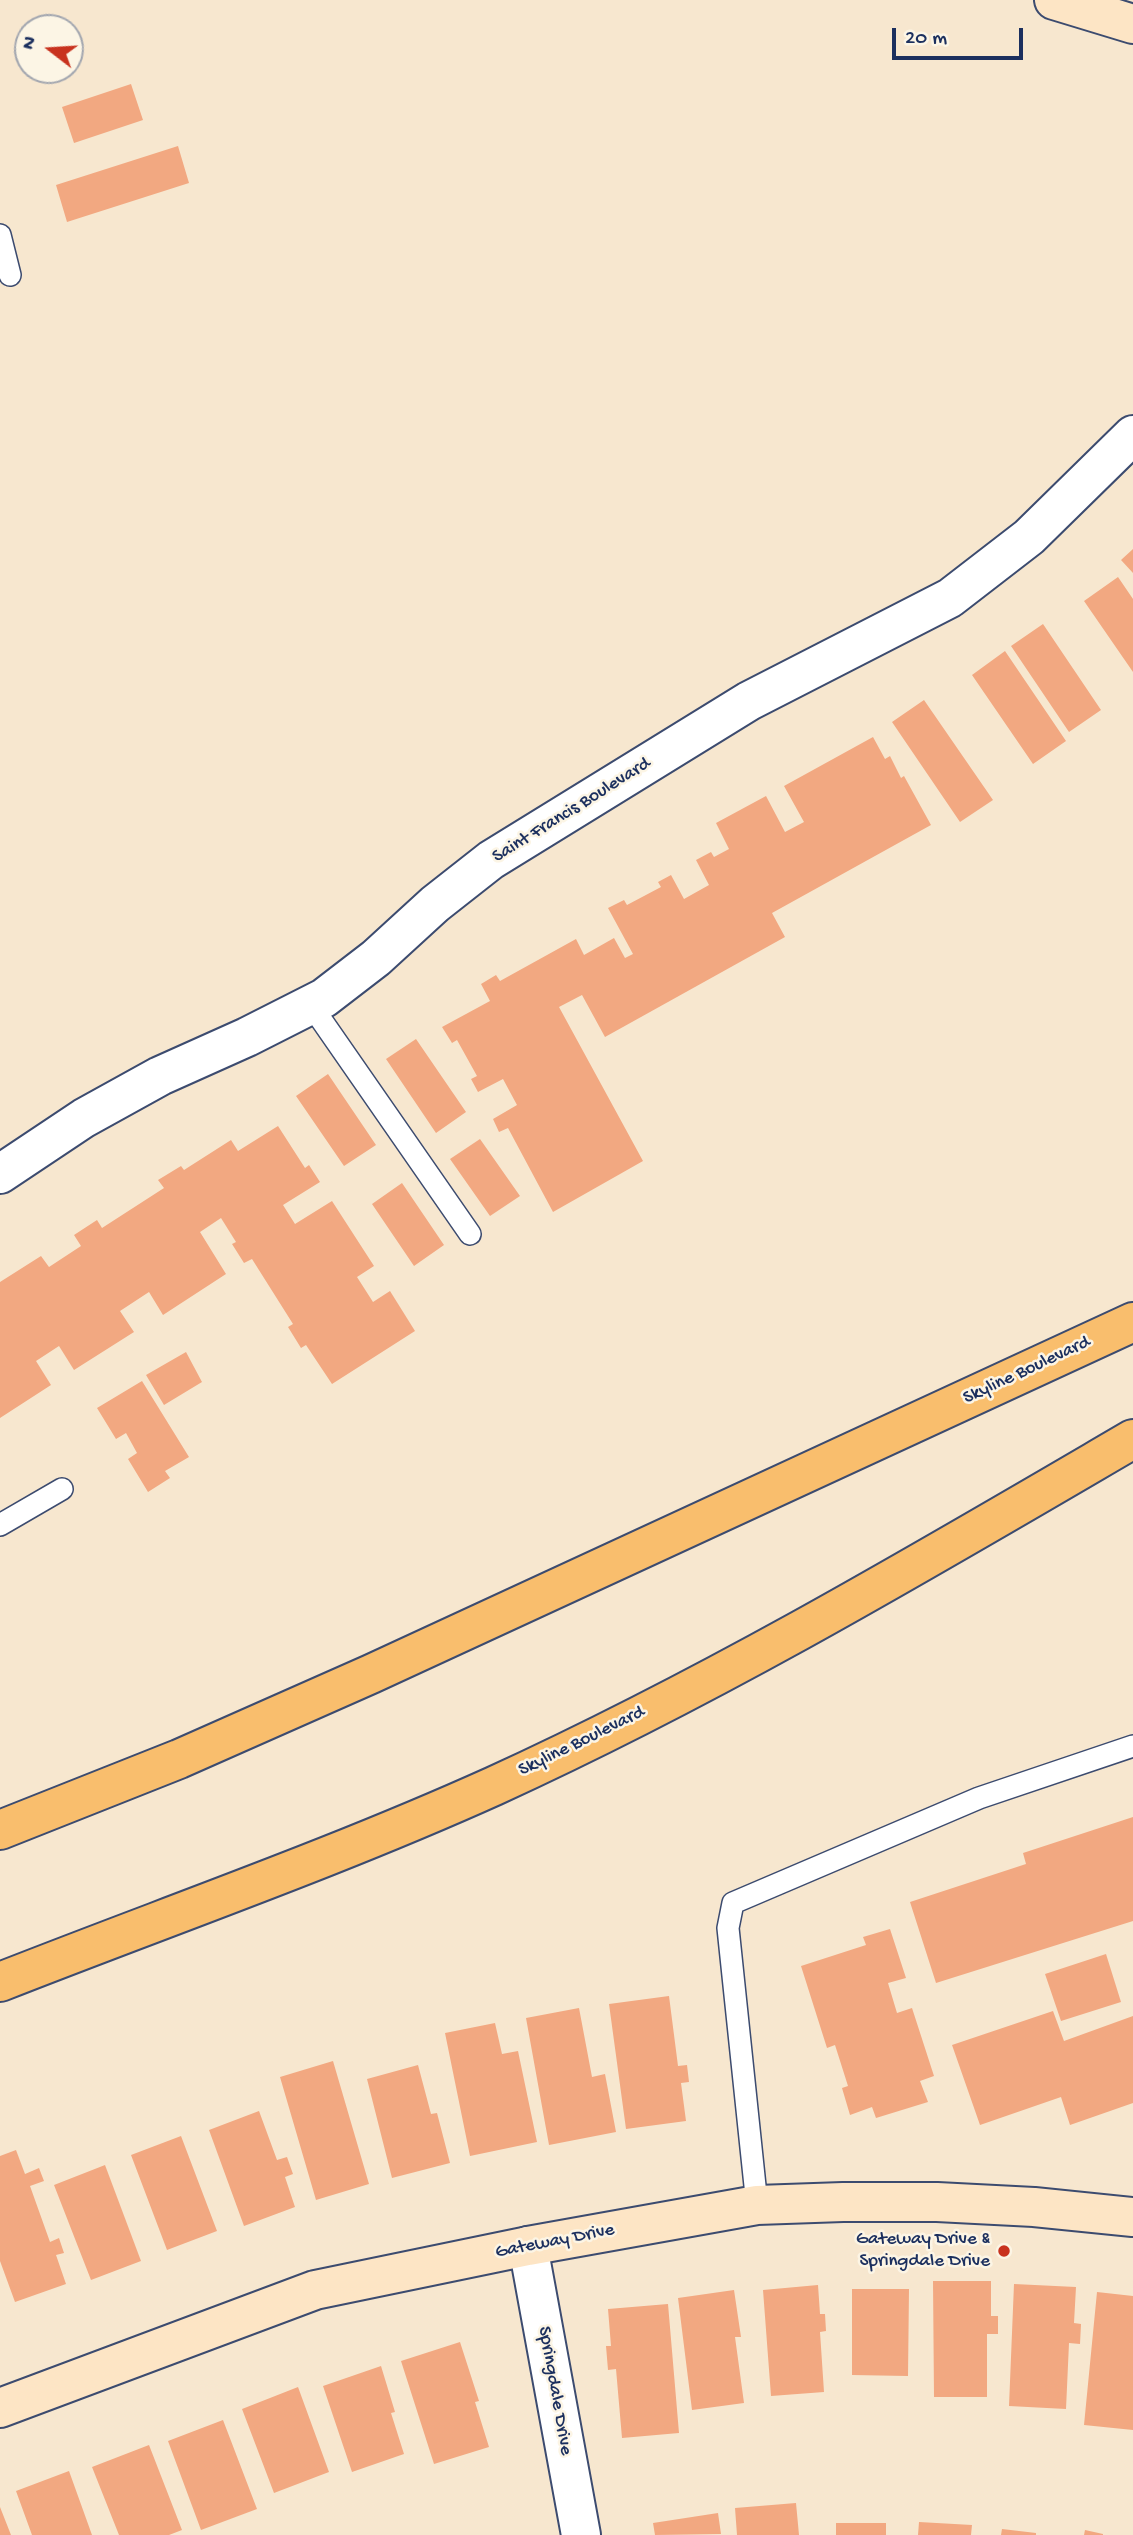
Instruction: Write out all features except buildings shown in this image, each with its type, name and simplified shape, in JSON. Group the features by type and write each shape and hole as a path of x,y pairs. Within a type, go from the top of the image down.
{"main road":[{"name":"Skyline Boulevard","path":"0,1830 179,1759 371,1674 1133,1322"},
{"name":"Skyline Boulevard","path":"0,1982 345,1849 506,1779 727,1671 814,1624 1133,1439"}],"street":[{"path":"1054,0 1133,24"},
{"name":"Saint Francis Boulevard","path":"0,1174 84,1118 160,1076 324,998 376,958 435,904 491,860 749,701 950,598 1029,537 1133,435"},
{"name":"Gateway Drive","path":"0,2408 315,2290 528,2246 757,2206 937,2202 1034,2207 1133,2217"},
{"name":"Springdale Drive","path":"528,2246 581,2535"}],"lane":[{"path":"0,235 10,275"},
{"path":"311,1005 471,1234"},
{"path":"0,1525 62,1489"},
{"path":"757,2206 728,1928 733,1903 979,1798 1133,1746"}],"place":[{"name":"Gateway Drive & Springdale Drive","path":"1004,2251"}]}
